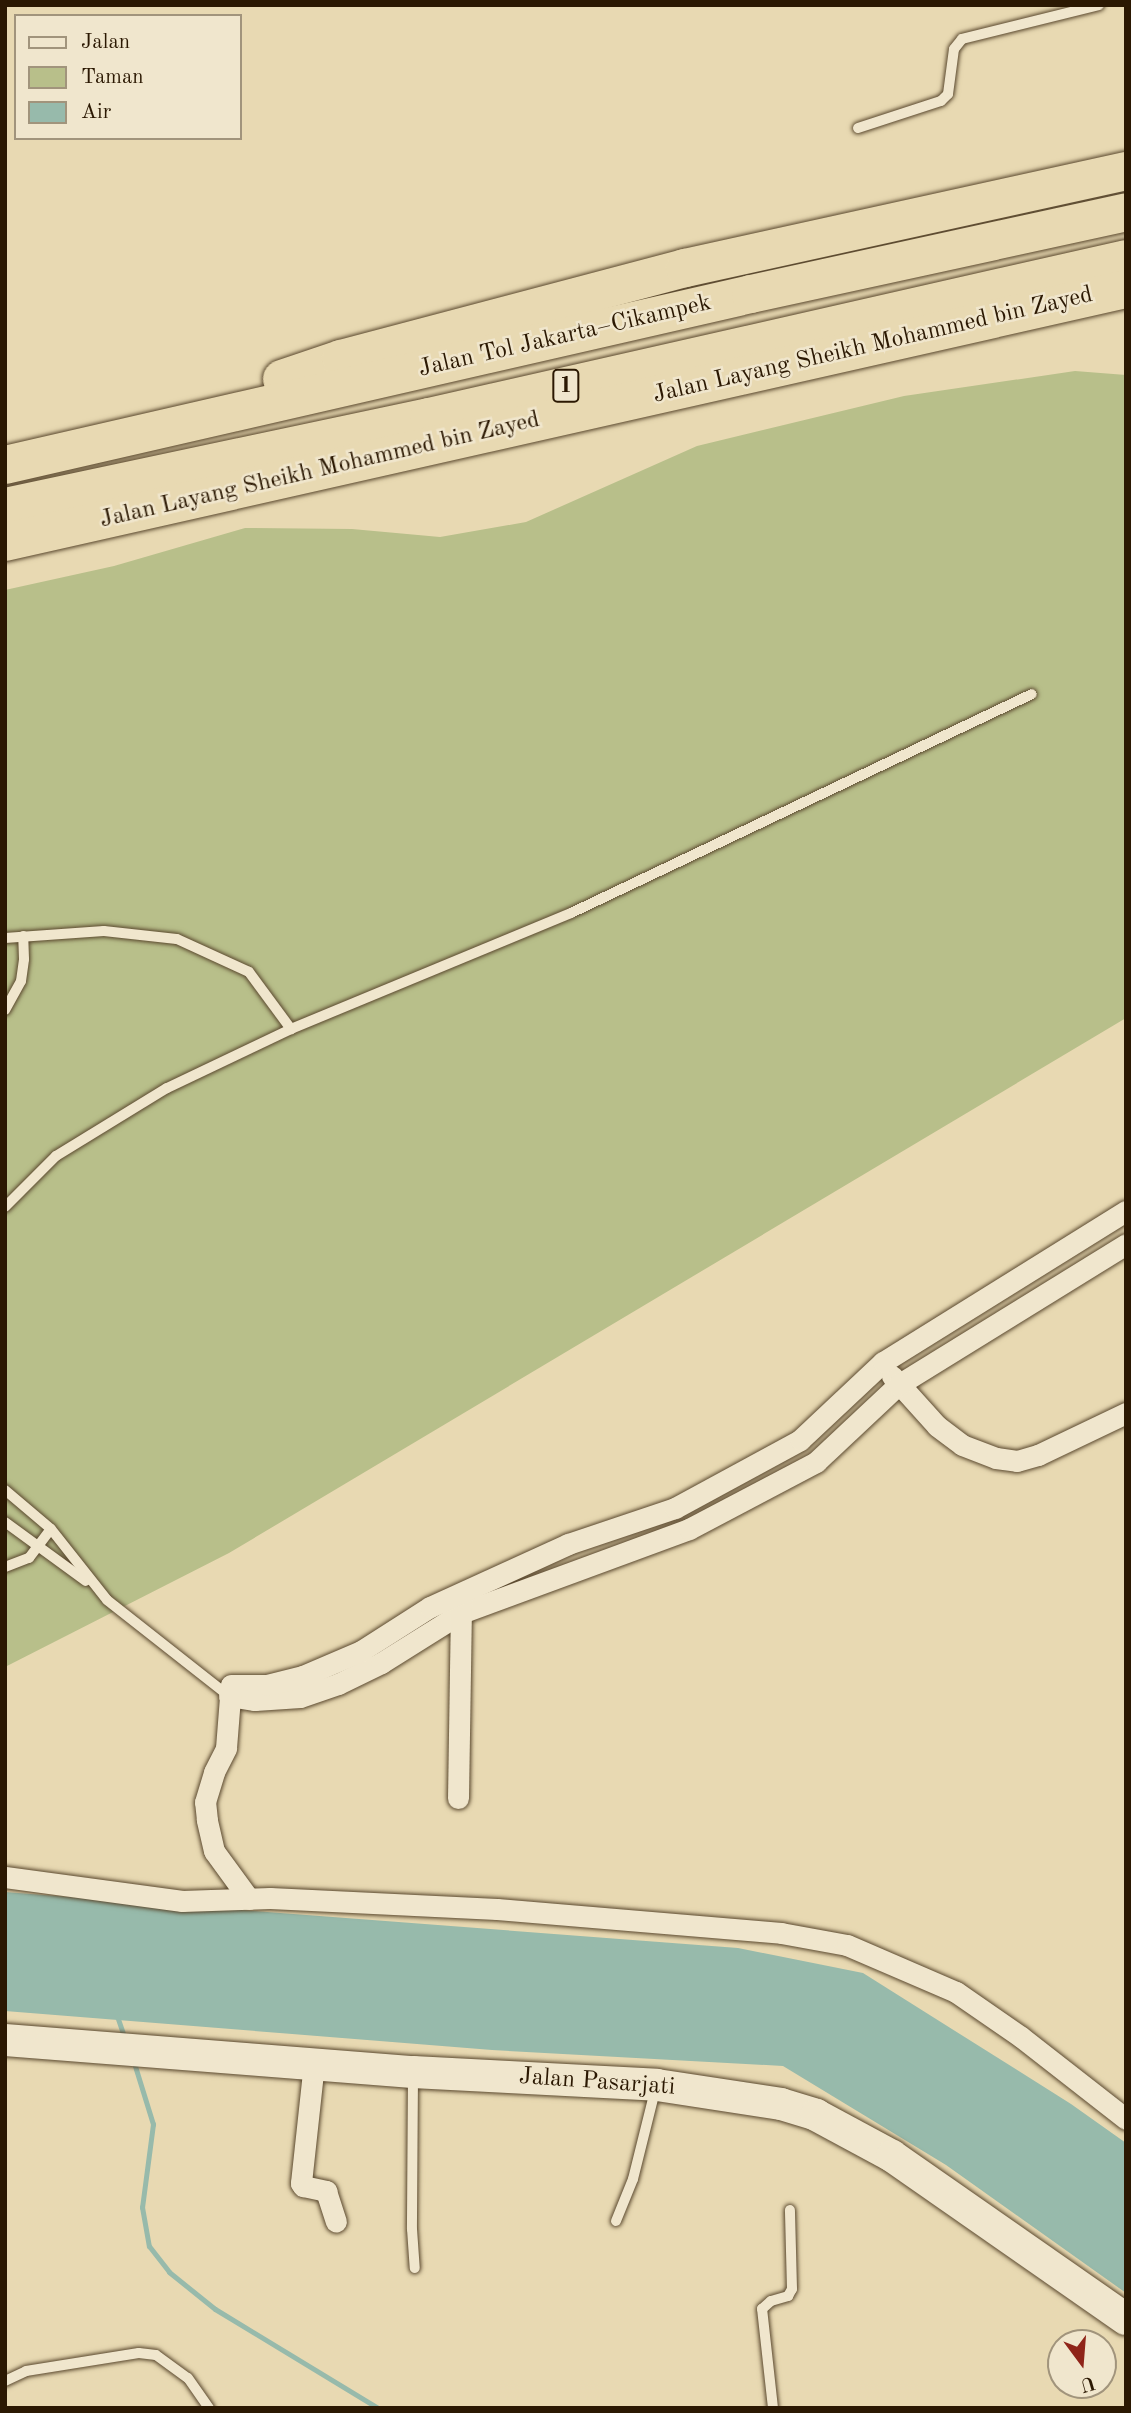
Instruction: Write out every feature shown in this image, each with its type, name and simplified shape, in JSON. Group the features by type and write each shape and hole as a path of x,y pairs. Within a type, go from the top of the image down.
{"highway":[{"name":"1","path":"82,448 341,359 685,268 1126,171"},
{"name":"Jalan Tol Jakarta–Cikampek","path":"5,465 751,294 1126,212"},
{"name":"Jalan Tol Jakarta–Cikampek","path":"5,507 429,416 1126,259"},
{"name":"Jalan Layang Sheikh Mohammed bin Zayed","path":"5,542 1126,289"}],"main road":[{"name":"Jalan Pasarjati","path":"5,2040 413,2072 657,2085 742,2097 816,2115 892,2156 1126,2319"}],"street":[{"path":"249,1899 214,1851 205,1802 214,1772 226,1748 227,1689 255,1700 300,1697 338,1684 381,1663 461,1603 568,1544 675,1508 800,1440 883,1363 1126,1211"},
{"path":"461,1603 689,1530 816,1462 898,1385 1126,1244"},
{"path":"883,1363 898,1385 937,1426 962,1446 996,1458 1017,1461 1038,1455 1120,1420"},
{"path":"458,1798 461,1603"},
{"path":"5,1877 182,1901 356,1900 497,1909 781,1933 847,1945 956,1992 1021,2036 1126,2119"},
{"path":"314,2063 300,2183 326,2191 335,2221"}],"lane":[{"path":"858,128 941,101 948,94 954,49 962,39 1099,5"},
{"path":"5,1207 56,1156 167,1088 291,1029 570,913 1032,694"},
{"path":"5,938 104,931 177,939 249,972 291,1029"},
{"path":"5,1010 21,981 23,936"},
{"path":"5,1490 51,1528 94,1586"},
{"path":"5,1522 94,1586 204,1679 227,1689"},
{"path":"5,1567 29,1558 51,1528"},
{"path":"413,2072 412,2229 415,2268"},
{"path":"616,2221 633,2179 657,2085"},
{"path":"773,2408 762,2309 771,2301 788,2296 792,2289 790,2210"},
{"path":"5,2381 26,2371 139,2353 156,2355 188,2378 209,2408"}],"green space":[{"path":"1075,371 1126,375 1126,1018 229,1553 5,1667 5,590 114,566 245,528 352,529 440,537 526,522 697,446 904,396"}],"water":[{"path":"5,1892 738,1948 863,1973 1071,2104 1126,2143 1126,2293 946,2165 783,2066 492,2050 5,2011"}],"waterway":[{"path":"117,2016 123,2033"},
{"path":"135,2066 153,2124 142,2207 149,2246 169,2272 215,2309 378,2408"}]}
